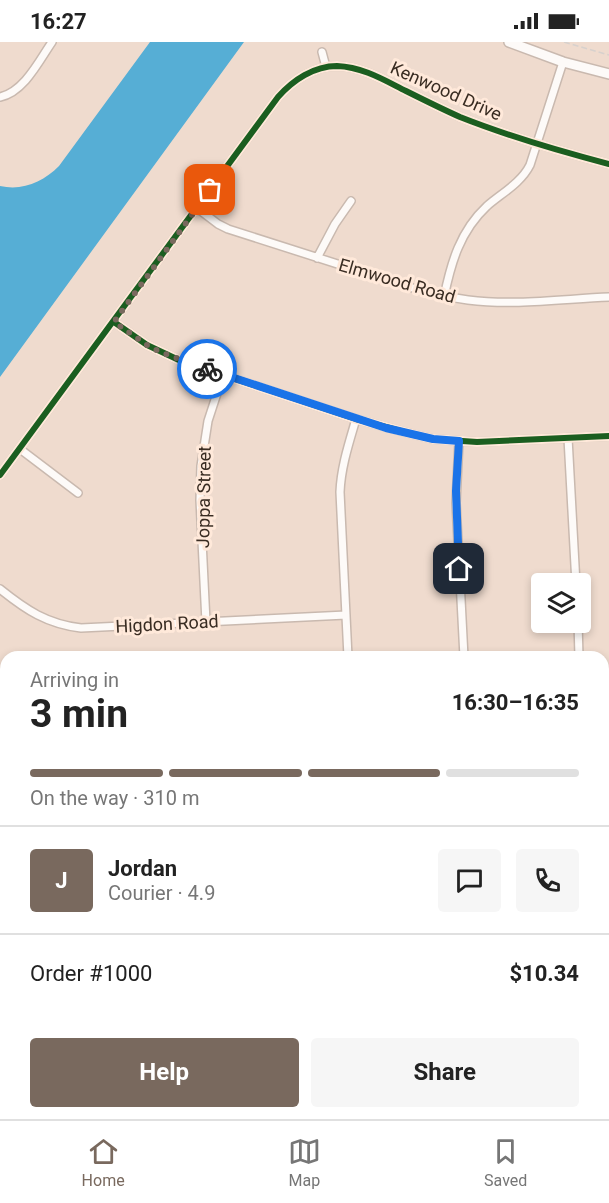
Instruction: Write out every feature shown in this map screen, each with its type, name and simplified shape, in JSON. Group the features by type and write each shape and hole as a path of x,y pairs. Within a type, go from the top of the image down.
{"street":[{"path":"0,97 14,92 52,42"},
{"path":"508,42 562,62 609,74"},
{"path":"322,52 326,67"},
{"path":"444,297 453,260 465,234 481,213 524,175 530,165 562,62"},
{"name":"Kenwood Drive","path":"0,475 284,91 299,78 326,67 346,67 364,71 494,130 609,164"},
{"path":"316,258 351,201"},
{"name":"Elmwood Road","path":"197,208 222,227 444,297 500,302 609,297"},
{"path":"114,322 160,352 356,419 433,439 493,442 609,436"},
{"name":"Joppa Street","path":"206,621 200,500 201,466 208,421 223,375"},
{"path":"348,651 340,480 356,419"},
{"path":"568,438 575,573"},
{"path":"459,441 456,503 464,651"},
{"path":"20,449 78,493"},
{"name":"Higdon Road","path":"0,589 36,615 53,623 71,627 90,628 346,615"},
{"path":"578,633 579,651"}],"path":[{"path":"564,42 609,55"}],"water":[{"path":"150,42 244,42 0,377 0,186 17,187 32,184 46,177 59,166"}],"cycle path":[{"path":"0,475 278,97 290,85 312,71 337,66 356,69 478,124 534,143 609,164"},
{"path":"114,322 147,345 181,361 356,419 433,439 477,442 609,436"}],"way so far":[{"path":"207,369 160,352 114,322 210,190"}],"route":[{"path":"207,369 386,428 433,439 459,441 456,481 459,569"}]}
